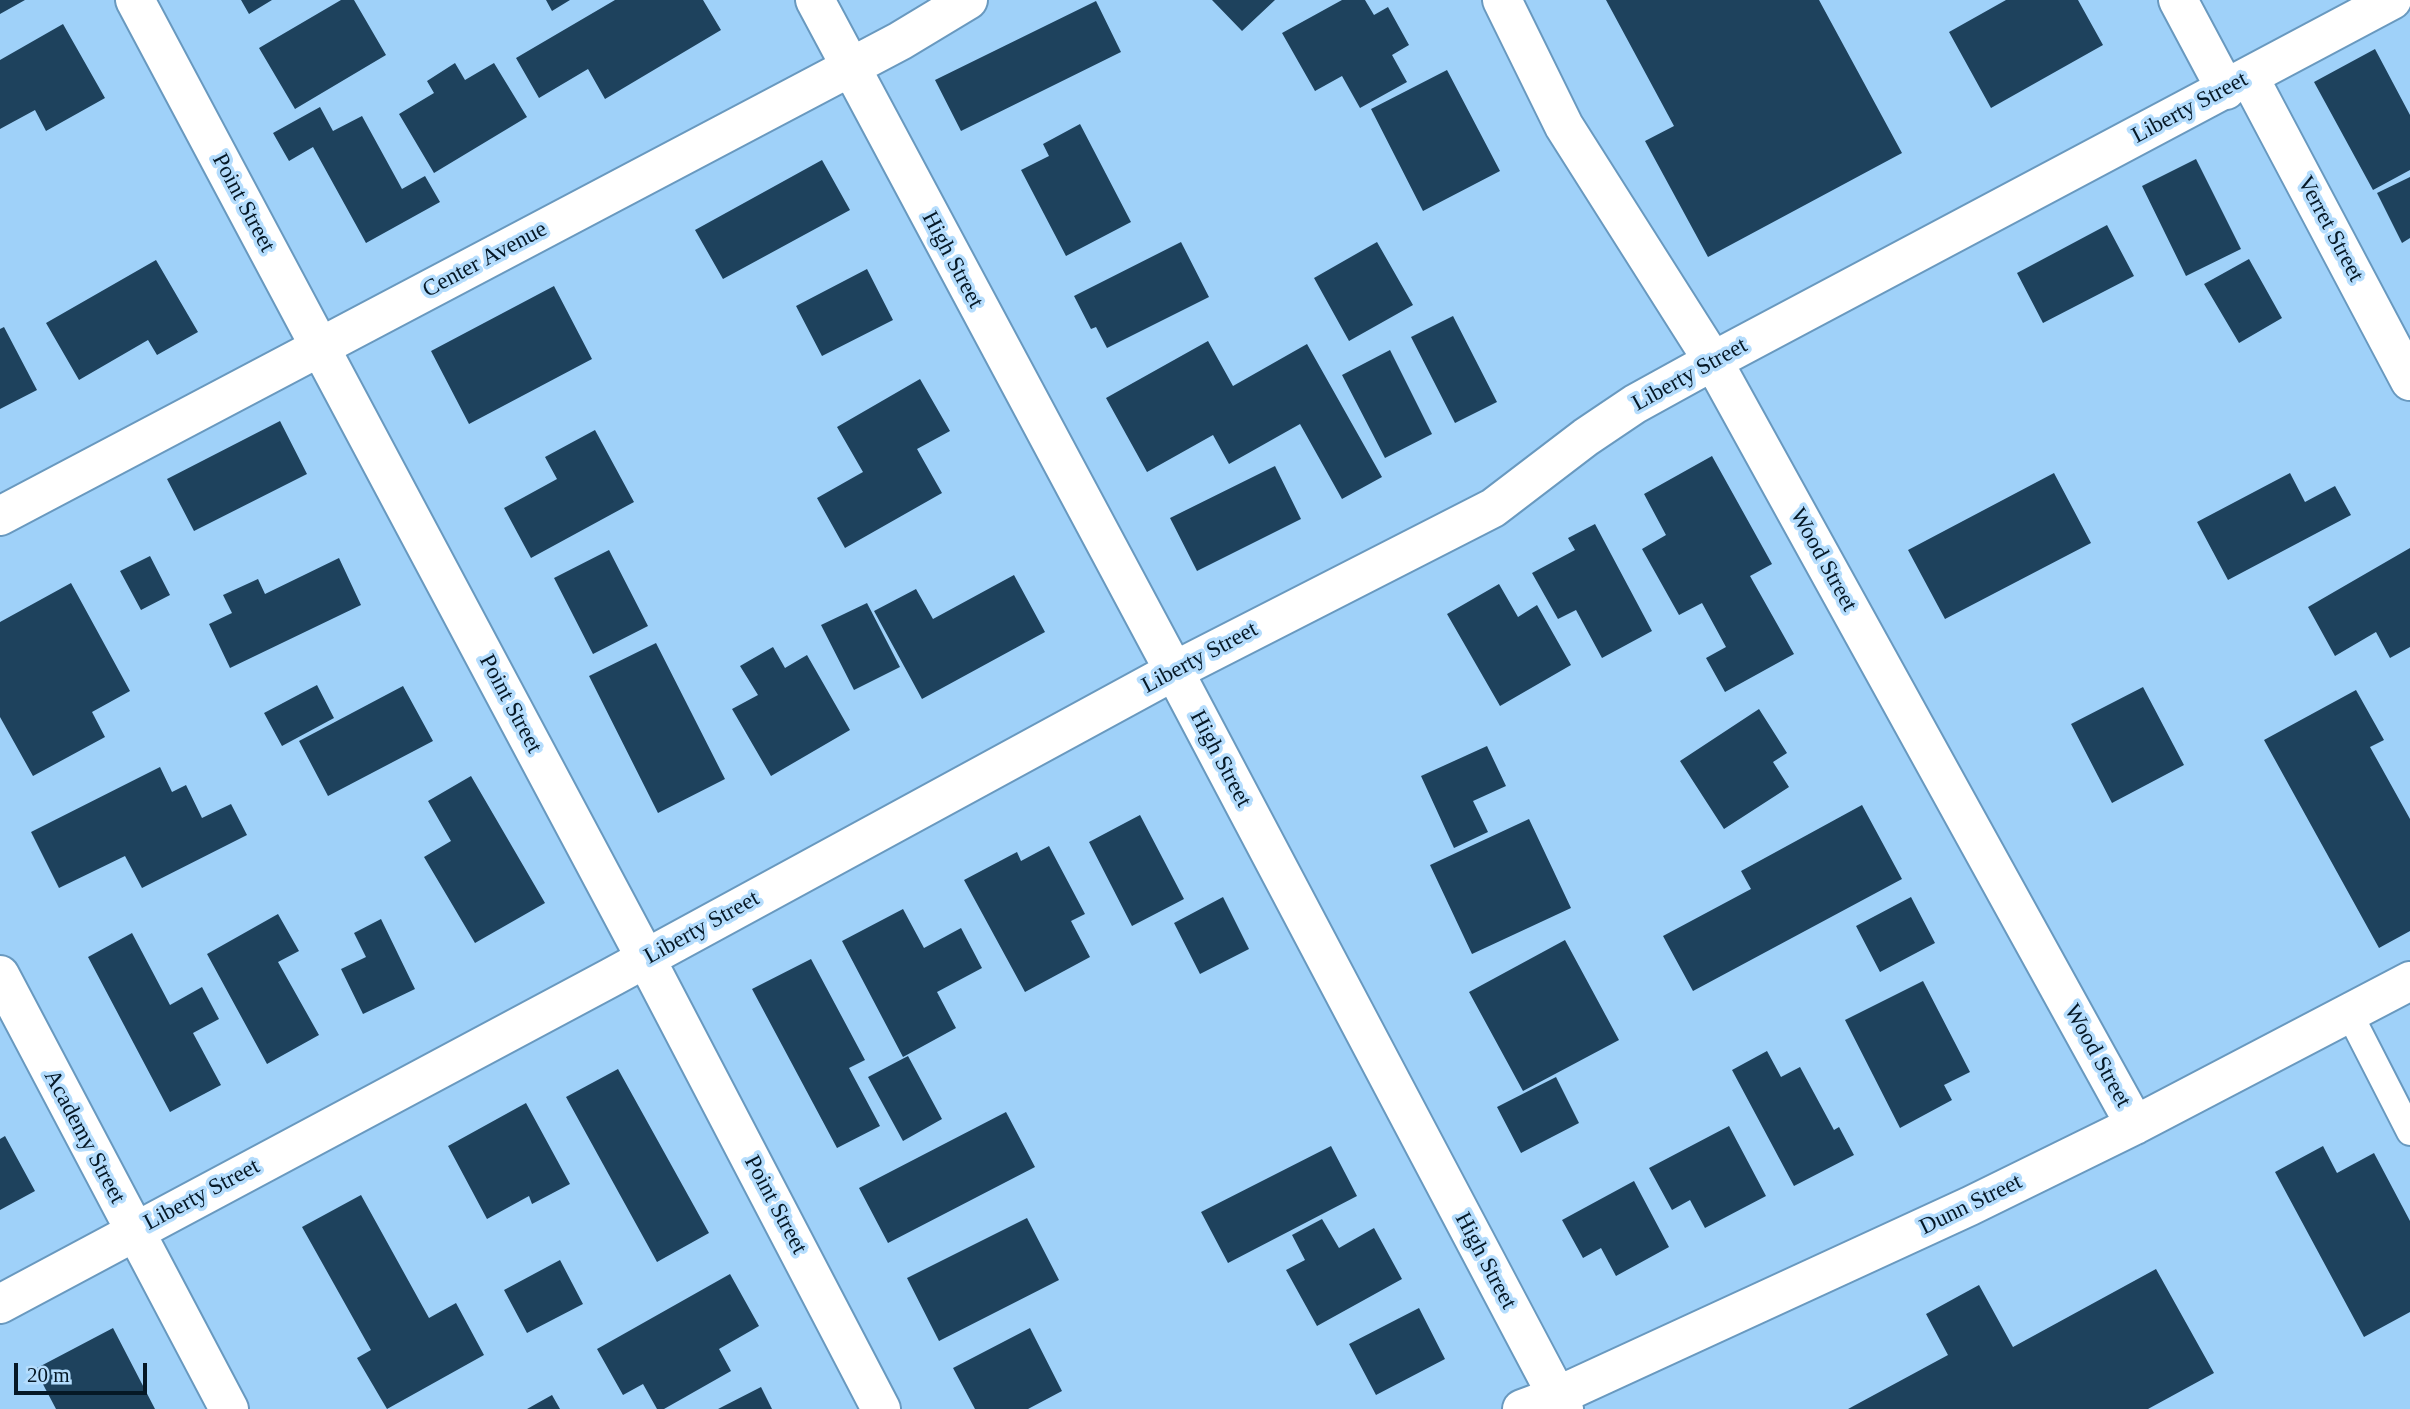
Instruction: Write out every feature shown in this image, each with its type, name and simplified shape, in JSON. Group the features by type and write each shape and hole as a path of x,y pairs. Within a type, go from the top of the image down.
{"street":[{"name":"Point Street","path":"135,0 646,959 881,1409"},
{"name":"High Street","path":"814,0 1174,671 1548,1405"},
{"name":"Center Avenue","path":"0,516 900,41 968,0"},
{"name":"Wood Street","path":"1503,0 1563,126 1713,361 2135,1125"},
{"name":"Verret Street","path":"2178,0 2238,84 2410,381"},
{"name":"Liberty Street","path":"0,1304 646,959 1174,671 1493,508 1586,437 1635,404 2392,0"},
{"name":"Academy Street","path":"0,975 229,1409"},
{"name":"Dunn Street","path":"1548,1405 2135,1125 2410,981"}],"lane":[{"path":"2349,1013 2410,1132"}],"building":[{"path":"0,0 25,0 0,14"},
{"path":"241,0 272,0 249,14"},
{"path":"341,0 354,0 386,55 295,109 259,48"},
{"path":"546,0 570,0 552,11"},
{"path":"615,0 703,0 721,30 605,99 588,69 539,98 516,58"},
{"path":"1212,0 1275,0 1242,31"},
{"path":"1342,0 1365,0 1374,15 1388,7 1409,45 1392,55 1407,82 1360,108 1342,76 1315,91 1282,33"},
{"path":"1606,0 1819,0 1902,153 1708,257 1645,141 1674,126"},
{"path":"2006,0 2078,0 2103,45 1991,108 1949,32"},
{"path":"1096,1 1121,52 961,131 935,80"},
{"path":"63,24 105,98 46,131 35,110 0,129 0,60"},
{"path":"2375,49 2410,115 2410,170 2373,190 2314,82"},
{"path":"455,63 465,80 494,63 527,117 434,173 399,114 434,93 427,81"},
{"path":"1447,70 1500,171 1423,211 1371,109"},
{"path":"320,107 333,131 362,116 402,189 425,176 440,202 366,243 313,147 289,161 273,133"},
{"path":"1080,124 1131,222 1066,256 1021,170 1049,156 1043,144"},
{"path":"2196,159 2241,249 2186,276 2142,186"},
{"path":"822,160 850,210 723,279 695,230"},
{"path":"2410,177 2410,238 2402,243 2377,193"},
{"path":"2107,225 2134,276 2043,323 2017,273"},
{"path":"1181,242 1209,297 1107,348 1096,327 1091,329 1074,296"},
{"path":"1377,242 1413,305 1349,341 1314,278"},
{"path":"2249,259 2282,318 2239,343 2204,284"},
{"path":"156,260 198,332 157,355 148,340 79,380 46,323"},
{"path":"867,269 893,320 822,356 796,306"},
{"path":"554,286 592,359 469,424 431,351"},
{"path":"1453,316 1497,402 1455,423 1411,337"},
{"path":"4,327 37,390 0,409 0,329"},
{"path":"1208,341 1233,386 1307,344 1382,477 1342,499 1300,424 1229,464 1213,435 1147,472 1106,398"},
{"path":"1390,350 1432,434 1385,458 1342,375"},
{"path":"920,379 950,431 917,449 942,493 845,548 817,498 863,472 837,427"},
{"path":"280,421 307,474 194,531 167,479"},
{"path":"595,430 634,502 531,558 504,508 557,479 545,457"},
{"path":"1712,456 1772,564 1750,576 1794,654 1725,692 1706,658 1726,647 1702,603 1679,615 1642,549 1666,535 1644,494"},
{"path":"1275,466 1301,519 1197,571 1170,518"},
{"path":"2054,473 2091,543 1945,619 1908,550"},
{"path":"2290,473 2305,502 2335,486 2351,515 2228,580 2197,522"},
{"path":"1595,524 1652,631 1602,658 1576,610 1558,619 1532,573 1575,550 1568,538"},
{"path":"2410,548 2410,647 2390,658 2376,632 2335,656 2308,607"},
{"path":"609,550 648,626 593,654 554,578"},
{"path":"150,556 170,595 141,610 120,571"},
{"path":"339,558 361,605 230,668 209,624 232,613 223,595 258,579 265,594"},
{"path":"1014,575 1045,632 922,699 874,611 916,589 933,619"},
{"path":"71,583 130,691 92,712 105,737 33,776 0,717 0,622"},
{"path":"1499,584 1518,617 1537,605 1571,665 1500,706 1447,614"},
{"path":"867,603 900,667 854,690 821,625"},
{"path":"656,643 725,779 658,813 589,676"},
{"path":"773,647 785,668 807,655 850,730 771,776 732,709 758,695 740,666"},
{"path":"317,685 334,718 282,746 264,713"},
{"path":"403,686 433,741 328,796 299,741"},
{"path":"2143,687 2184,765 2112,803 2071,724"},
{"path":"2356,690 2384,740 2370,747 2410,819 2410,931 2379,948 2264,740"},
{"path":"1759,709 1787,753 1773,762 1789,787 1724,829 1680,761"},
{"path":"1487,746 1506,786 1473,801 1488,832 1454,848 1421,776"},
{"path":"160,767 172,792 186,785 202,818 231,804 247,835 142,888 125,856 59,888 31,832"},
{"path":"471,776 545,903 475,943 424,857 451,841 428,801"},
{"path":"1862,805 1902,879 1693,991 1663,936 1751,889 1741,871"},
{"path":"1140,815 1184,899 1132,926 1089,842"},
{"path":"1529,819 1571,908 1472,954 1430,865"},
{"path":"1049,846 1085,914 1071,921 1090,957 1025,992 964,880 1017,852 1021,861"},
{"path":"1223,897 1249,949 1200,974 1174,923"},
{"path":"1911,897 1935,943 1880,972 1856,926"},
{"path":"903,909 924,948 961,928 982,968 937,992 956,1028 903,1057 842,941"},
{"path":"278,914 299,951 278,962 319,1035 267,1064 207,954"},
{"path":"381,919 415,989 363,1014 341,969 366,957 354,933"},
{"path":"132,933 170,1005 202,987 219,1019 193,1033 221,1085 170,1112 88,957"},
{"path":"1565,940 1619,1040 1523,1091 1469,992"},
{"path":"811,959 865,1060 849,1068 880,1126 837,1148 752,989"},
{"path":"1923,981 1970,1072 1944,1085 1952,1100 1900,1128 1845,1020"},
{"path":"1767,1051 1781,1077 1800,1067 1834,1130 1839,1127 1854,1155 1794,1186 1732,1070"},
{"path":"908,1056 942,1119 903,1141 868,1077"},
{"path":"618,1069 709,1233 657,1262 566,1097"},
{"path":"1556,1077 1579,1123 1521,1153 1497,1107"},
{"path":"526,1103 570,1184 532,1204 529,1196 487,1219 448,1146"},
{"path":"1006,1112 1035,1167 888,1243 859,1188"},
{"path":"1729,1126 1766,1196 1705,1228 1690,1200 1672,1210 1649,1168"},
{"path":"5,1136 35,1191 0,1210 0,1139"},
{"path":"1331,1146 1357,1196 1228,1263 1201,1212"},
{"path":"2323,1146 2337,1173 2374,1153 2410,1221 2410,1312 2364,1337 2275,1172"},
{"path":"1634,1181 1669,1247 1616,1276 1601,1248 1583,1258 1562,1220"},
{"path":"361,1195 429,1318 456,1303 484,1355 387,1409 357,1358 371,1350 302,1227"},
{"path":"1027,1218 1059,1280 939,1341 907,1278"},
{"path":"1322,1219 1339,1248 1374,1228 1402,1279 1317,1326 1286,1270 1305,1260 1292,1235"},
{"path":"560,1260 583,1304 527,1333 504,1290"},
{"path":"2156,1269 2214,1373 2148,1409 1848,1409 1948,1355 1926,1314 1979,1285 2013,1347"},
{"path":"730,1274 759,1326 719,1349 731,1371 664,1409 657,1409 643,1384 623,1395 597,1349"},
{"path":"1419,1308 1445,1359 1376,1395 1349,1344"},
{"path":"113,1328 155,1409 56,1409 35,1369"},
{"path":"1030,1328 1062,1391 1028,1409 975,1409 953,1368"},
{"path":"761,1387 772,1409 718,1409"},
{"path":"552,1395 560,1409 527,1409"}]}
